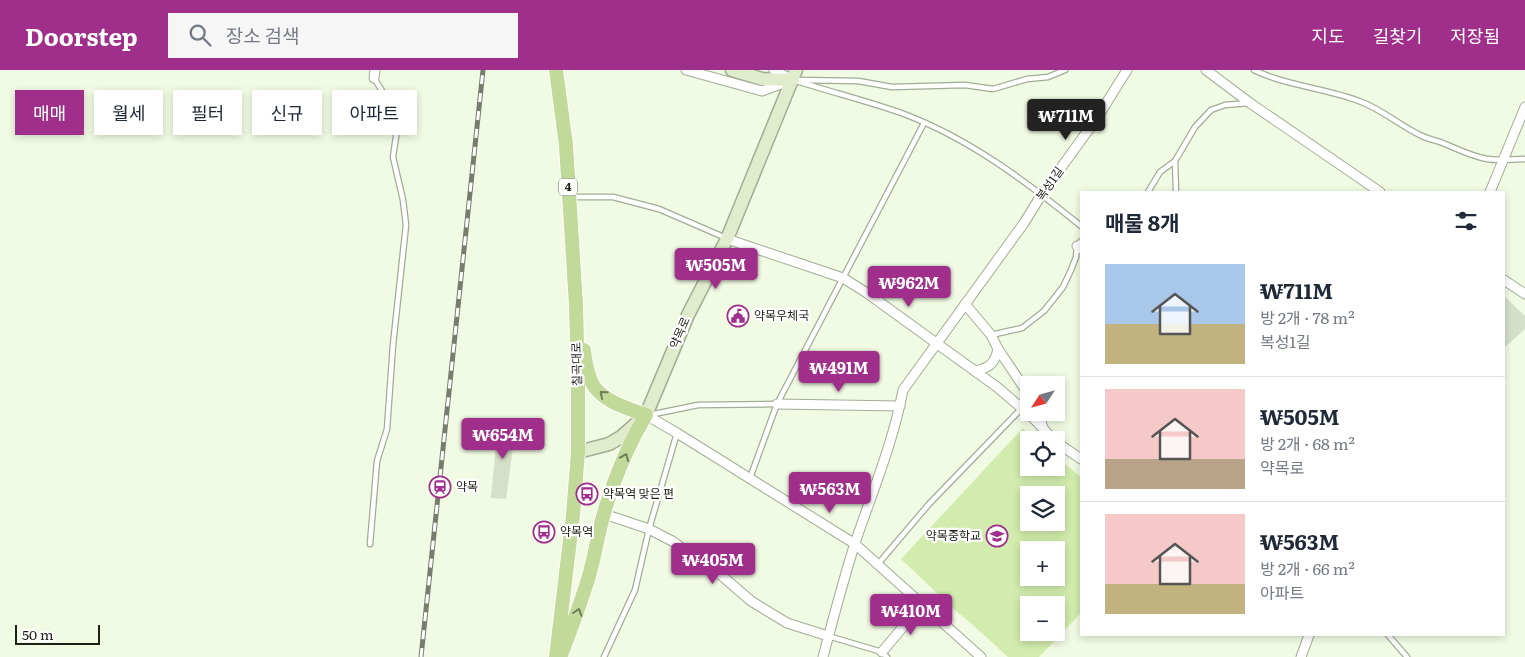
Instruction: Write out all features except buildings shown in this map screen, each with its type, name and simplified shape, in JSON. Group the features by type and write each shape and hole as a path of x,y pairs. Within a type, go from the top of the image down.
{"main road":[{"name":"칠곡대로","path":"556,70 566,145 576,305 578,382 578,452 573,514 556,657"},
{"path":"560,657 576,619 590,575 604,514 616,479 634,436 646,415 615,403 600,394 592,382 586,364 576,305"}],"street":[{"path":"686,70 762,91 794,75"},
{"path":"732,70 762,79 794,75"},
{"path":"774,70 794,75"},
{"name":"복성1길","path":"823,657 855,544 900,406 902,390 1024,223 1042,194 1097,118 1127,70"},
{"path":"1206,70 1250,103 1379,191"},
{"name":"약목로","path":"578,452 609,444 621,437 646,415 688,315 727,239 794,75"},
{"path":"1490,191 1525,107"},
{"path":"727,239 843,278 867,293 997,387 1020,408"},
{"path":"1505,281 1525,294"},
{"path":"965,304 991,335 1020,382"},
{"path":"975,371 988,367 995,360 998,349"},
{"path":"777,404 900,406"},
{"path":"646,415 855,544 981,657"},
{"path":"1036,421 1044,430"},
{"path":"1041,421 1044,430"},
{"path":"1065,448 1080,458"},
{"path":"604,514 649,529 674,542 758,606 787,623 828,636"},
{"path":"885,655 922,604"},
{"path":"1301,657 1309,636"}],"lane":[{"path":"794,75 858,81 892,87 965,85 993,89 1028,79 1048,77 1065,70"},
{"path":"1254,70 1287,83 1344,95 1362,102 1392,117 1423,137 1441,142 1462,152 1489,159 1525,159"},
{"path":"370,544 377,461 387,429 392,381 393,345 406,225 403,200 393,157 397,130 392,107 374,74"},
{"path":"794,75 904,114 987,155 1042,194 1080,225"},
{"path":"1149,191 1160,172 1175,161 1194,127 1211,110 1225,105 1250,103"},
{"path":"750,478 777,404 924,123"},
{"path":"1175,161 1176,191"},
{"path":"569,197 613,197 659,209 727,239"},
{"path":"991,335 1022,328 1044,311 1063,287 1080,245"},
{"path":"646,415 698,405 777,404"},
{"path":"878,565 929,504 1020,410"},
{"path":"604,657 635,590 649,529 677,433"},
{"path":"828,636 885,655"},
{"path":"1389,636 1407,657"}],"green space":[{"path":"1020,431 1020,476 1065,476 1065,464 1080,476 1080,614 1065,630 1065,596 1020,596 1020,641 1054,641 1039,657 1008,657 901,559"}],"railway":[{"path":"421,657 483,70"}],"place":[{"name":"약목우체국","path":"738,316"},
{"name":"약목","path":"440,487"},
{"name":"약목역 맞은 편","path":"587,494"},
{"name":"약목역","path":"544,532"},
{"name":"약목중학교","path":"997,536"}]}
